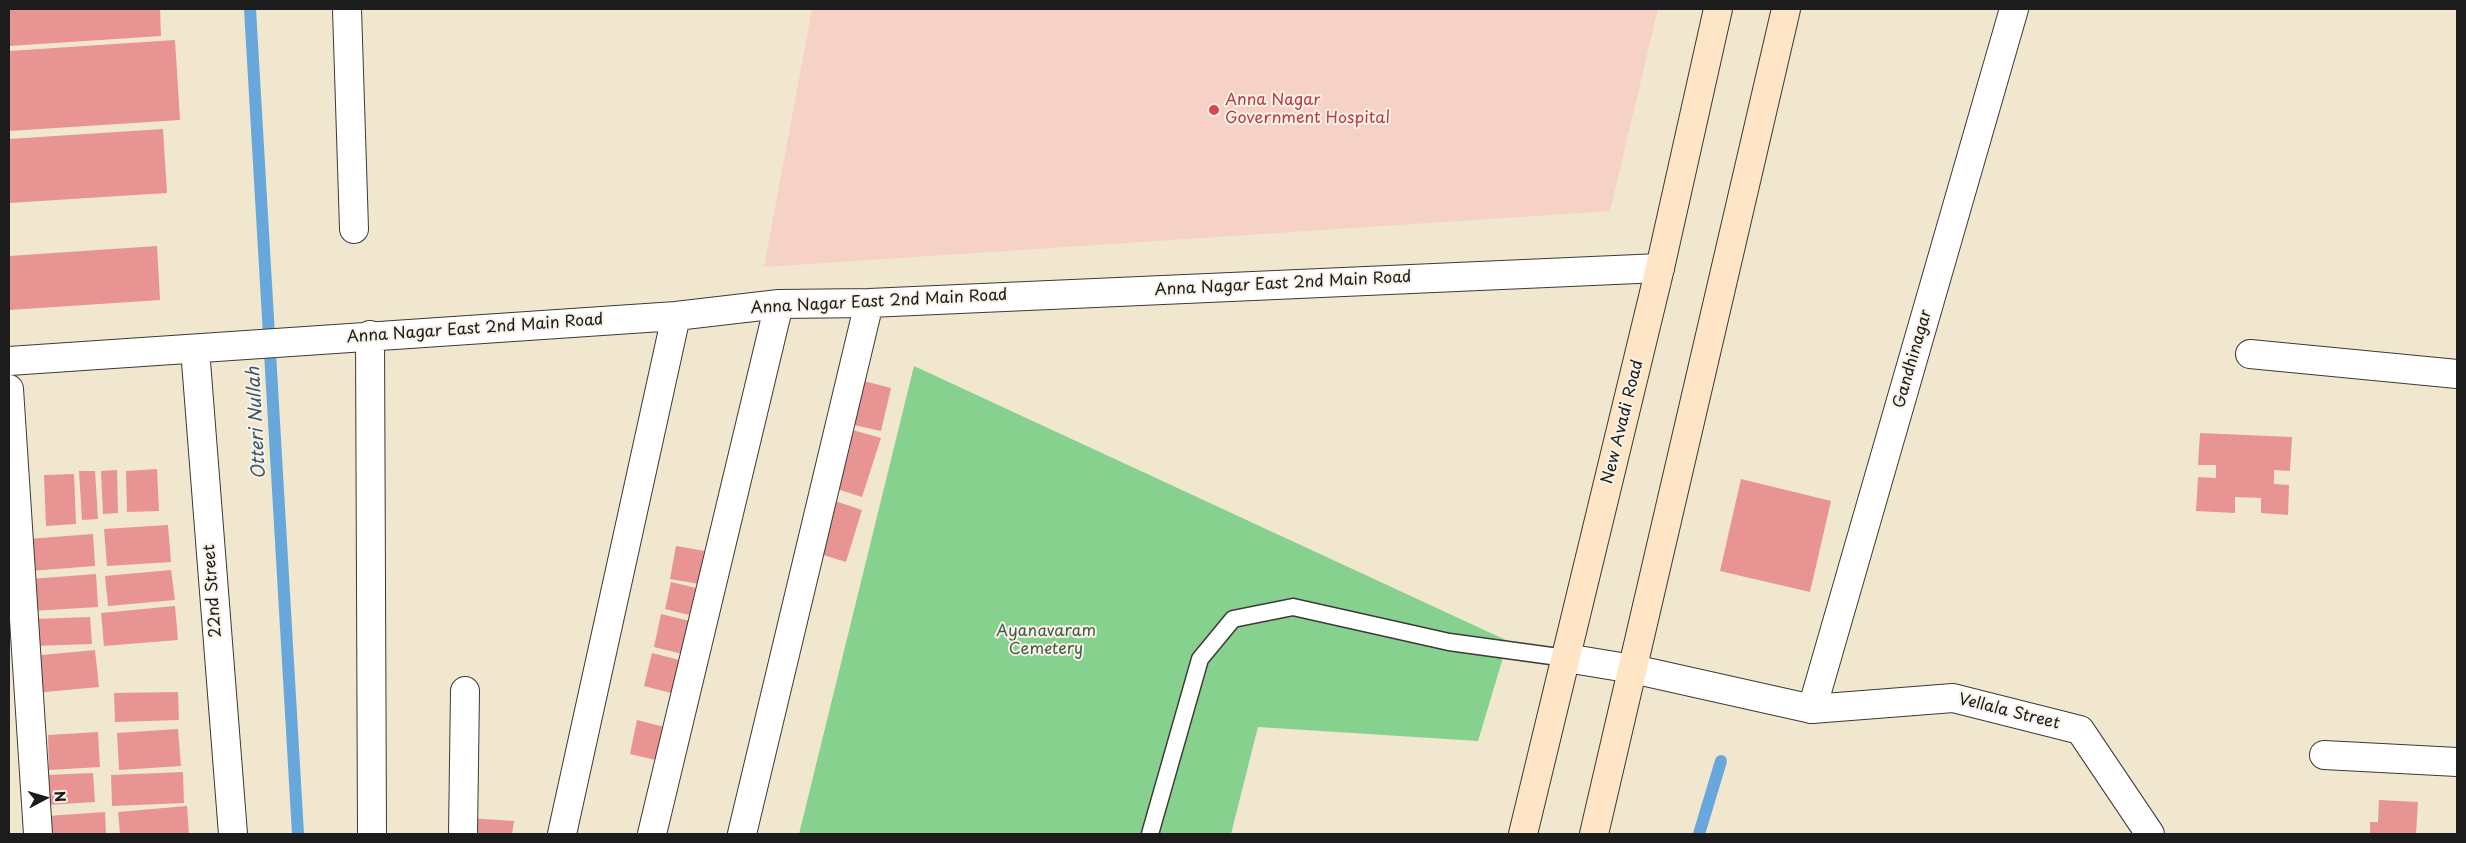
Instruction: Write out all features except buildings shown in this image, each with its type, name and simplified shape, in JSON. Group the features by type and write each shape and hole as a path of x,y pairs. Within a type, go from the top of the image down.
{"main road":[{"name":"New Avadi Road","path":"1523,834 1660,268 1718,9"},
{"path":"1594,834 1786,9"}],"street":[{"path":"347,9 354,229"},
{"name":"Gandhinagar","path":"1812,709 2014,9"},
{"name":"Anna Nagar East 2nd Main Road","path":"9,361 370,335 676,316 779,304 868,303 1660,268"},
{"path":"742,834 868,303"},
{"path":"652,834 779,304"},
{"path":"562,834 676,316"},
{"path":"370,335 372,834"},
{"name":"22nd Street","path":"195,348 233,834"},
{"path":"2250,354 2457,374"},
{"path":"9,389 17,652 38,834"},
{"name":"Vellala Street","path":"1566,658 1633,669 1812,709 1953,698 2080,730 2150,834"},
{"path":"463,834 465,691"},
{"path":"2324,755 2457,762"}],"lane":[{"path":"1150,834 1200,659 1233,619 1293,607 1450,642 1566,658"}],"shaded area":[{"name":"Anna Nagar Government Hospital","path":"812,9 1658,9 1610,211 764,267"}],"green space":[{"name":"Ayanavaram Cemetery","path":"914,366 1508,641 1478,741 1258,727 1231,834 799,834"}],"waterway":[{"name":"Otteri Nullah","path":"250,9 298,834"},
{"path":"1699,834 1721,761"}],"place":[{"name":"Anna Nagar Government Hospital","path":"1214,110"}]}
